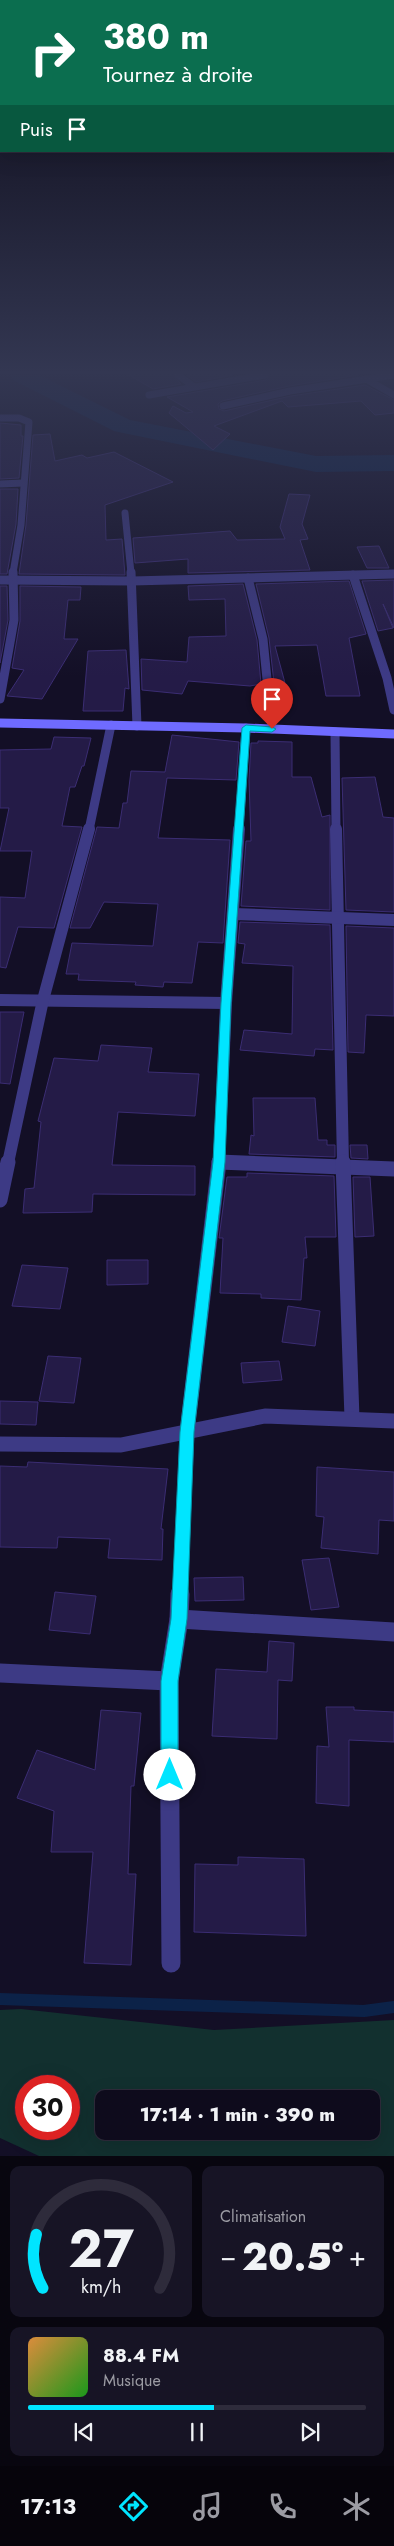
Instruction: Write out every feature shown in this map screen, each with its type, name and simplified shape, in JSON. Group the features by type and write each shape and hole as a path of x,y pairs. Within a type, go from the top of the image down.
{"street":[{"path":"0,699 6,674 14,620 12,580 21,525 24,476"},
{"path":"0,484 23,483"},
{"path":"125,514 132,581 137,726"},
{"path":"0,580 132,581 394,574"},
{"path":"353,575 387,678 394,710"},
{"path":"248,578 263,639 272,729"},
{"path":"0,723 246,728 394,734"},
{"path":"0,1200 43,1000 85,847 111,725"},
{"path":"171,1963 170,1681 179,1619 187,1432 219,1162 226,1003 234,914 246,728"},
{"path":"336,732 336,919 341,1167 352,1418"},
{"path":"234,914 394,920"},
{"path":"0,1000 226,1003"},
{"path":"219,1162 394,1169"},
{"path":"0,1444 121,1446 265,1416 394,1421"},
{"path":"179,1619 394,1632"},
{"path":"0,1673 170,1681"}],"green space":[{"path":"21,2009 214,2030 394,2020 394,2156 39,2156 0,2138 0,2010"}],"building":[{"path":"0,476 19,476 19,478 0,479"},
{"path":"30,476 160,476 173,482 105,505 106,540 122,539 125,575 19,574 26,525"},
{"path":"0,489 18,489 16,524 7,574 0,574"},
{"path":"289,494 310,495 302,524 308,539 300,540 310,570 188,573 188,559 135,563 133,538 230,531 237,540 285,539 280,527"},
{"path":"379,546 389,568 367,568 357,547"},
{"path":"394,580 394,628 383,604 393,628 378,631 362,581"},
{"path":"349,581 366,634 349,638 360,696 326,696 317,645 275,646 285,683 274,683 269,638 256,584"},
{"path":"243,584 257,640 261,684 250,686 188,681 182,694 142,690 141,659 187,662 189,637 226,636 225,599 189,600 188,586"},
{"path":"0,586 7,586 8,620 0,663"},
{"path":"20,586 81,587 80,600 68,600 64,639 78,639 42,699 7,696 24,670 12,668 20,621"},
{"path":"126,650 129,689 125,688 123,711 83,711 88,651"},
{"path":"172,735 239,742 236,780 167,778 158,838 230,840 223,943 198,942 192,983 164,982 163,987 135,985 136,982 78,980 79,974 66,974 72,943 153,946 158,904 104,902 90,928 70,928 97,827 119,828 123,803 127,803 131,771 165,772"},
{"path":"54,737 91,738 84,766 82,766 75,787 70,787 62,826 82,827 54,928 18,927 6,968 0,967 0,897 25,898 32,851 0,851 9,808 0,808 0,750 51,749"},
{"path":"258,741 292,742 292,777 311,777 322,817 330,815 330,910 241,906 246,841 251,841 249,780 251,743 258,743"},
{"path":"375,777 383,817 394,818 394,912 346,910 342,778"},
{"path":"240,922 330,925 333,1050 315,1049 314,1056 240,1050 244,1030 292,1034 293,966 242,963 245,944 238,943"},
{"path":"346,926 394,928 394,1016 366,1015 364,1053 348,1052"},
{"path":"0,1012 24,1012 10,1084 0,1083"},
{"path":"101,1045 152,1048 148,1072 199,1074 195,1116 118,1112 112,1165 195,1166 195,1195 93,1194 92,1212 23,1213 25,1189 34,1188 41,1122 38,1121 54,1058 98,1061"},
{"path":"253,1098 315,1098 318,1140 327,1140 327,1145 335,1145 335,1157 249,1154 251,1135 254,1136"},
{"path":"350,1145 367,1145 368,1159 351,1158"},
{"path":"247,1173 334,1176 336,1237 305,1237 307,1258 304,1258 301,1300 261,1298 261,1294 220,1293 223,1238 219,1238 227,1177 247,1177"},
{"path":"353,1177 370,1177 374,1236 355,1237"},
{"path":"107,1260 148,1260 148,1284 107,1285"},
{"path":"22,1265 68,1268 60,1309 12,1306"},
{"path":"288,1306 320,1311 315,1346 282,1342"},
{"path":"48,1356 81,1358 74,1403 39,1401"},
{"path":"279,1361 282,1380 243,1383 241,1363"},
{"path":"0,1401 38,1402 36,1425 0,1424"},
{"path":"28,1462 168,1469 161,1529 163,1529 162,1560 108,1558 110,1539 58,1537 57,1548 0,1547 0,1466 27,1467"},
{"path":"317,1467 394,1472 394,1521 379,1520 378,1554 321,1548 324,1517 316,1516"},
{"path":"329,1558 339,1607 311,1610 302,1560"},
{"path":"243,1577 244,1600 195,1601 194,1578"},
{"path":"55,1592 96,1596 90,1634 49,1630"},
{"path":"269,1641 294,1643 292,1681 278,1680 277,1739 212,1736 216,1669 267,1672"},
{"path":"326,1707 354,1707 354,1710 394,1712 394,1742 349,1740 349,1806 316,1803 317,1746 329,1747"},
{"path":"101,1710 141,1713 134,1786 131,1786 128,1874 136,1874 131,1965 84,1963 93,1852 51,1852 54,1811 17,1798 37,1750 95,1770"},
{"path":"238,1857 304,1859 306,1936 194,1932 195,1864 238,1865"}],"waterway":[{"path":"0,1999 364,2011 394,2007"}],"route":[{"path":"170,1775 170,1681 179,1619 187,1432 219,1162 226,1003 234,914 246,728 272,729"}]}
